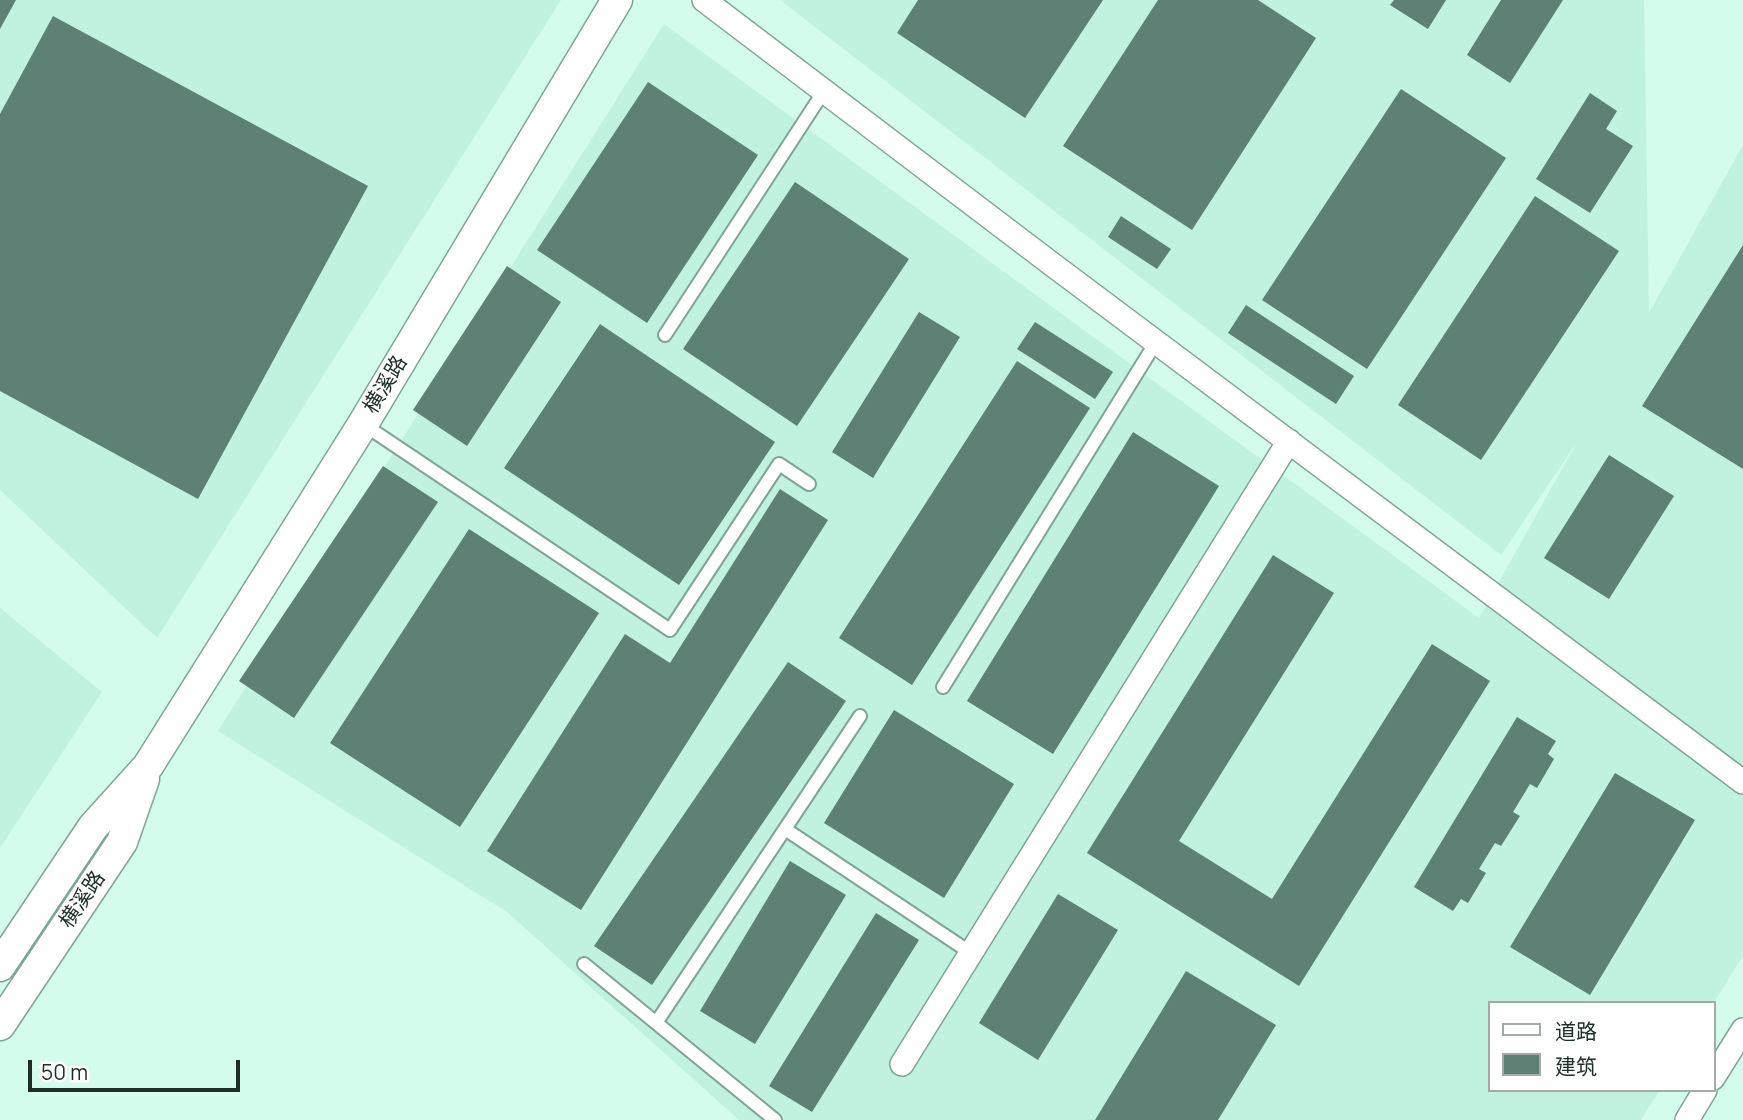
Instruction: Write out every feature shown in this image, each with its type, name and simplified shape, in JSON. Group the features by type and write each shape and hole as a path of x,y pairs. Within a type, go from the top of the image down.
{"street":[{"name":"横溪路","path":"0,967 93,827 148,766 363,424 617,0"},
{"path":"704,0 1743,782"},
{"path":"902,1063 1289,441"},
{"name":"横溪路","path":"0,1025 122,842 148,766"},
{"path":"1715,1075 1743,1030"},
{"path":"1687,1120 1704,1092"}],"lane":[{"path":"665,335 824,91"},
{"path":"943,687 1156,342"},
{"path":"363,424 670,630 779,464 809,484"},
{"path":"656,1023 860,716"},
{"path":"785,829 971,953"},
{"path":"584,964 775,1120"}],"shaded area":[{"path":"0,0 561,0 157,638 0,490"},
{"path":"780,0 1644,0 1649,313 1743,145 1743,956 1715,1001 1488,1001 1488,1092 1659,1092 1641,1120 739,1120 507,912 218,731 664,24 1479,618 1577,442 1501,555"},
{"path":"0,608 102,692 0,848"}],"building":[{"path":"0,0 16,0 0,29"},
{"path":"918,0 1103,0 1025,118 897,33"},
{"path":"1158,0 1258,0 1316,38 1192,230 1063,146"},
{"path":"1394,0 1446,0 1428,29 1390,5"},
{"path":"1501,0 1563,0 1510,83 1467,55"},
{"path":"53,16 368,186 198,499 0,391 0,114"},
{"path":"648,82 758,155 647,323 537,250"},
{"path":"1401,89 1506,158 1367,369 1262,300"},
{"path":"1590,93 1617,111 1606,129 1633,146 1590,213 1536,179"},
{"path":"795,182 909,259 797,426 683,349"},
{"path":"1535,196 1619,251 1481,460 1398,405"},
{"path":"1121,216 1171,249 1157,269 1108,237"},
{"path":"1743,245 1743,469 1642,406"},
{"path":"507,266 561,302 467,446 413,410"},
{"path":"1246,305 1354,376 1336,404 1228,333"},
{"path":"919,312 960,337 873,478 832,452"},
{"path":"1035,322 1113,372 1095,399 1017,349"},
{"path":"600,324 775,442 679,585 504,468"},
{"path":"1017,361 1090,408 912,685 839,638"},
{"path":"1133,432 1219,486 1053,754 967,701"},
{"path":"1609,455 1674,496 1609,599 1544,558"},
{"path":"383,466 438,502 294,718 239,681"},
{"path":"780,489 828,520 581,910 487,851 625,634 670,663"},
{"path":"469,529 599,613 460,827 330,743"},
{"path":"1273,555 1334,593 1179,841 1272,899 1432,644 1490,681 1299,986 1087,853"},
{"path":"788,662 846,701 652,985 594,946"},
{"path":"894,710 1014,784 944,898 824,823"},
{"path":"1517,717 1556,741 1548,754 1554,759 1537,788 1530,784 1513,812 1520,816 1501,846 1495,843 1479,869 1486,873 1468,903 1461,899 1453,911 1414,887"},
{"path":"1615,773 1695,820 1590,995 1510,947"},
{"path":"790,861 846,895 755,1044 700,1011"},
{"path":"1058,894 1118,930 1038,1060 979,1023"},
{"path":"876,913 919,940 812,1112 769,1086"},
{"path":"1186,971 1276,1025 1218,1120 1095,1120"}]}
